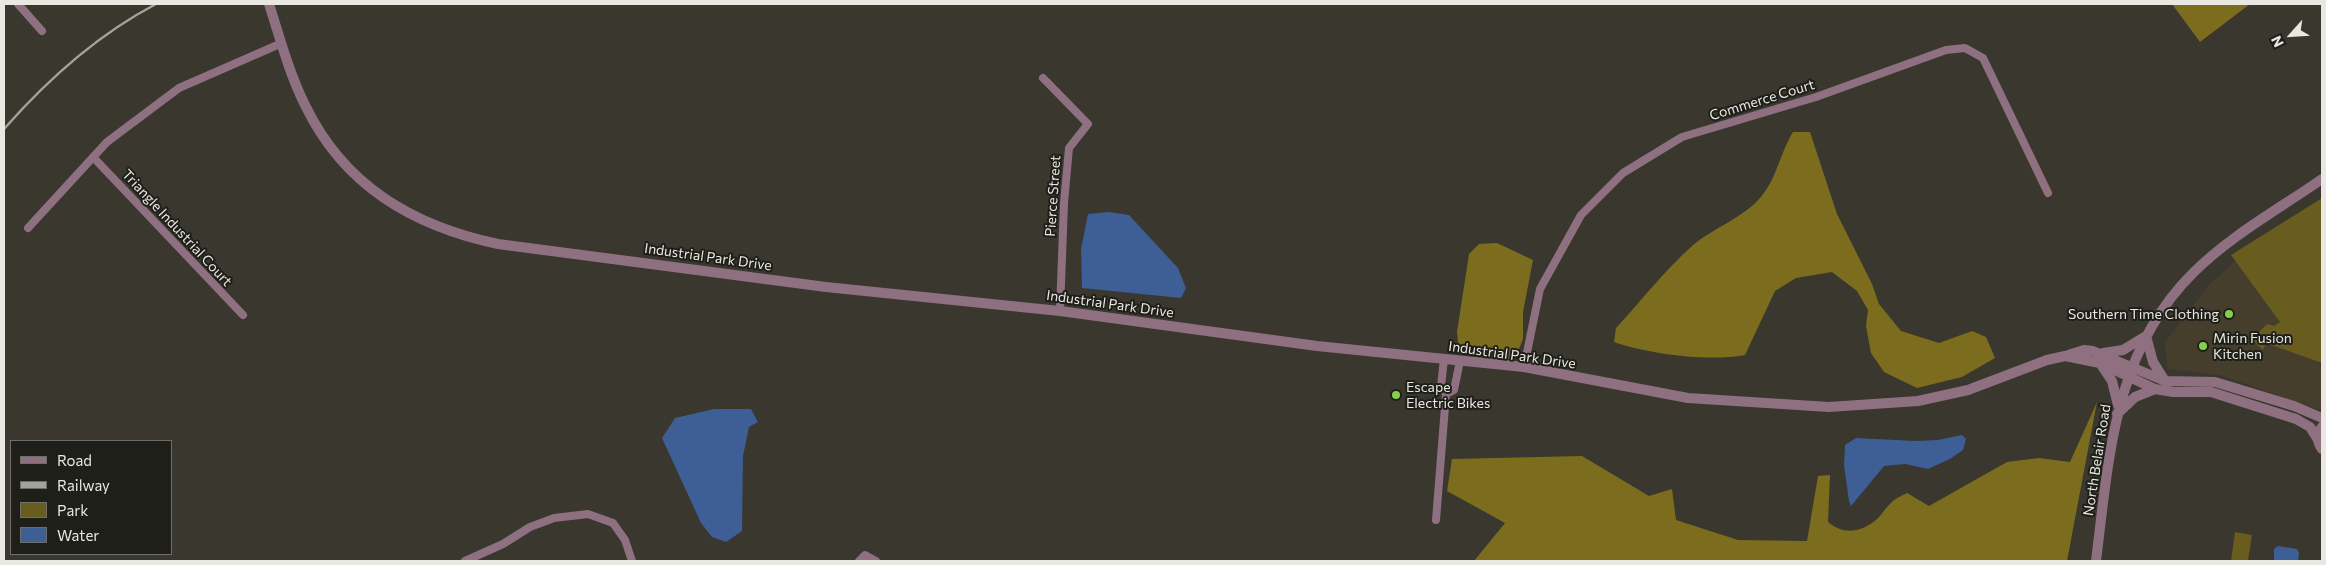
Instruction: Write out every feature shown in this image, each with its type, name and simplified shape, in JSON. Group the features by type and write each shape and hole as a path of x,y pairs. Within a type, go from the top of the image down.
{"street":[{"path":"18,4 42,31"},
{"name":"Industrial Park Drive","path":"269,4 296,86 311,116 330,146 354,174 391,203 416,218 463,237 498,244 826,287 1060,311 1317,346 1524,367 1688,398 1829,407 1918,401 1968,390 2047,360 2065,356 2102,358 2131,372"},
{"path":"28,228 107,142 179,88 282,43"},
{"name":"Commerce Court","path":"1524,367 1540,290 1581,216 1622,173 1682,137 1816,97 1946,50 1965,48 1983,58 2048,193"},
{"name":"Pierce Street","path":"1043,78 1088,124 1069,148 1064,203 1060,311"},
{"name":"Triangle Industrial Court","path":"93,157 243,316"},
{"name":"North Belair Road","path":"2096,561 2118,410 2146,336 2162,307 2216,253 2322,179"},
{"path":"2155,389 2140,394 2118,410 2112,381 2102,358 2124,350 2146,336 2153,362 2165,381"},
{"path":"1436,520 1446,394 1441,386 1444,359"},
{"path":"1446,394 1454,390 1460,361"},
{"path":"2131,372 2165,381 2215,382 2294,406 2322,418"},
{"path":"2131,372 2155,389 2173,392 2211,392 2301,421 2310,427 2320,444"},
{"path":"2231,398 2235,388"},
{"path":"2320,444 2318,435 2322,427"},
{"path":"465,561 503,544 530,527 554,518 588,514 613,523 625,540 632,561"},
{"path":"858,561 865,554 876,561"}],"shaded area":[{"path":"2172,4 2250,4 2200,42"},
{"path":"1793,132 1810,132 1837,214 1872,284 1879,304 1901,331 1939,343 1972,331 1986,337 1995,358 1962,377 1917,388 1884,372 1871,353 1866,326 1868,310 1857,291 1832,272 1796,278 1775,291 1745,355 1714,358 1679,356 1644,350 1614,342 1616,328 1682,255 1700,240 1746,211 1761,197 1775,174"},
{"path":"2322,202 2322,411 2220,375 2167,369 2165,342 2208,286 2242,255"},
{"path":"1497,243 1533,260 1523,312 1523,339 1517,354 1508,359 1459,351 1457,332 1469,254 1479,244"},
{"path":"2097,402 2067,561 1474,561 1505,523 1447,491 1452,459 1582,456 1649,496 1672,489 1676,520 1738,540 1807,541 1818,476 1830,475 1828,522 1840,529 1858,530 1871,524 1887,507 1907,493 1929,506 2007,462 2039,458 2070,462"}],"green space":[{"path":"2322,198 2322,363 2266,343 2263,350 2252,339 2267,324 2274,326 2280,322 2231,255"},
{"path":"2235,532 2252,535 2248,561 2231,561"}],"water":[{"path":"1109,212 1129,215 1178,268 1186,288 1181,298 1082,288 1081,249 1088,214"},
{"path":"714,409 751,409 758,422 749,427 743,456 742,531 726,542 712,537 701,523 662,438 675,418"},
{"path":"1962,435 1966,439 1963,450 1950,459 1928,469 1905,464 1884,466 1851,506 1844,465 1845,445 1856,438 1915,441 1938,440"},
{"path":"2278,546 2297,549 2299,553 2298,561 2274,561 2274,549"}],"railway":[{"path":"4,129 74,59 134,16 156,4"}],"place":[{"name":"Southern Time Clothing","path":"2229,314"},
{"name":"Mirin Fusion Kitchen","path":"2203,346"},
{"name":"Escape Electric Bikes","path":"1396,395"}]}
